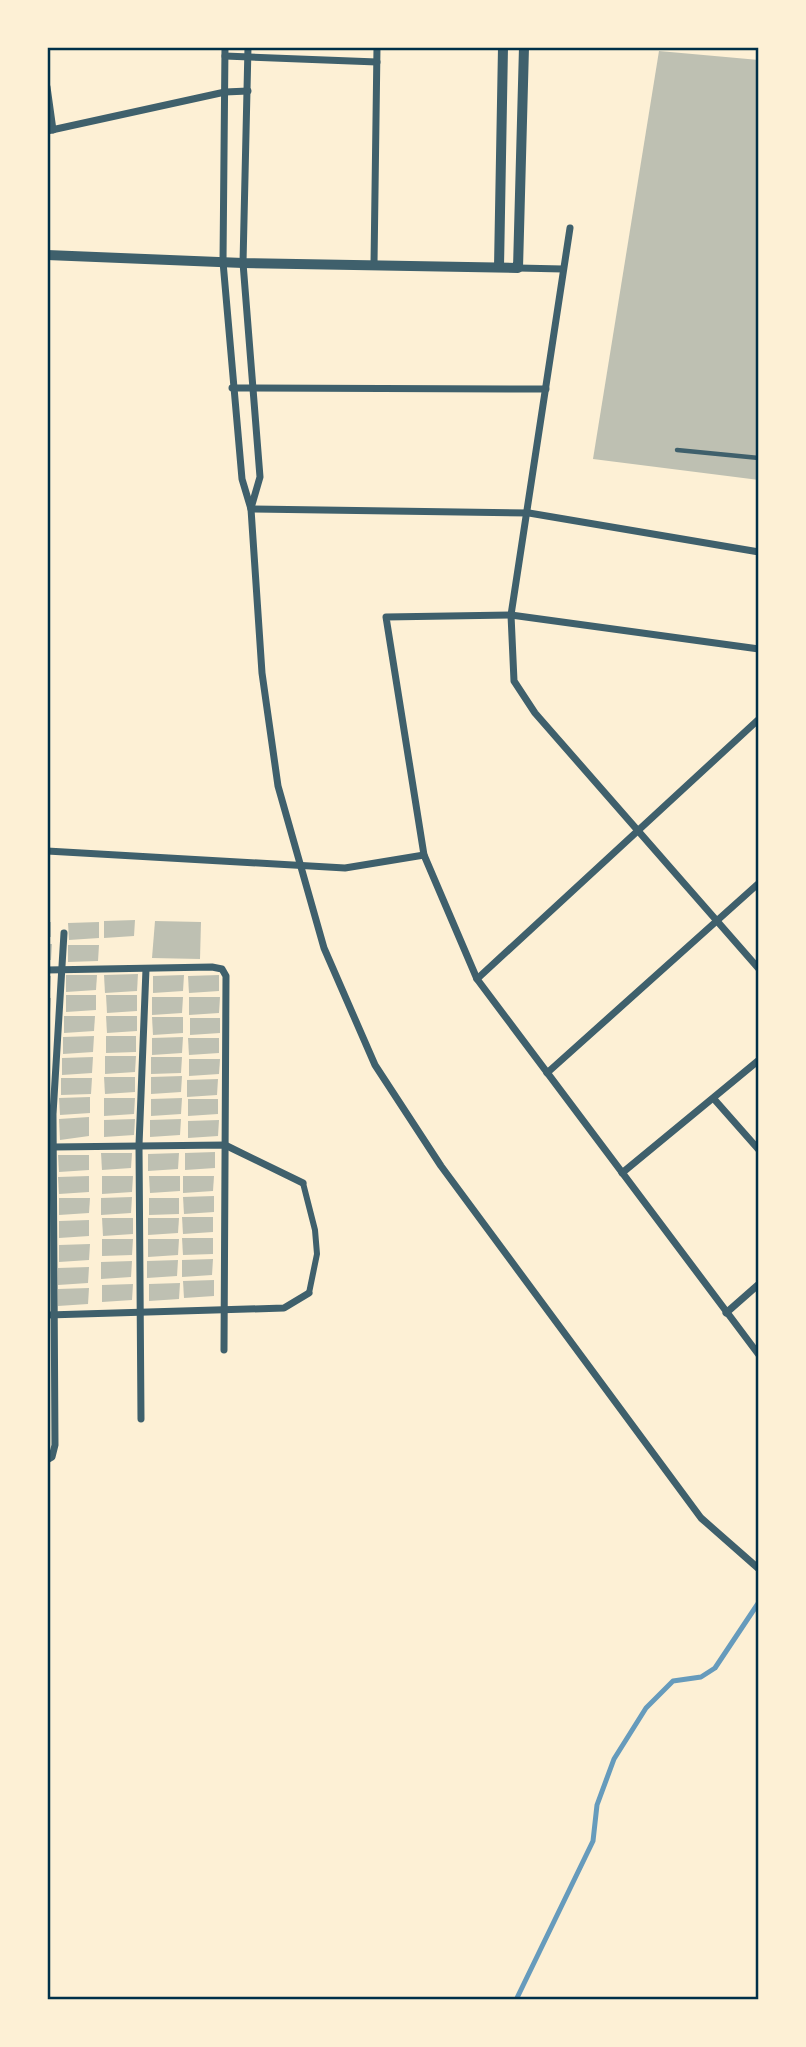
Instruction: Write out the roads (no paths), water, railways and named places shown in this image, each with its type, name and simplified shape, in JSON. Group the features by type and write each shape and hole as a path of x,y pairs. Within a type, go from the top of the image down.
{"street":[{"path":"225,47 223,262 242,479 251,509 262,673 278,786 324,948 375,1065 433,1154 701,1518 759,1569"},
{"path":"248,47 243,263 260,477 251,509"},
{"path":"374,264 377,47"},
{"path":"499,267 503,47"},
{"path":"518,268 524,47"},
{"path":"225,56 377,62"},
{"path":"47,87 50,131 225,92 248,91"},
{"path":"570,228 511,615 513,681 535,713 759,969"},
{"path":"47,255 243,263 563,269"},
{"path":"232,388 546,389"},
{"path":"251,509 528,513 759,552"},
{"path":"759,649 511,615 386,617 424,855 477,979 759,1355"},
{"path":"477,979 759,719"},
{"path":"47,851 300,868 345,868 424,855"},
{"path":"547,1073 759,883"},
{"path":"50,1458 55,1445 50,1315 53,1147 50,1114 64,933"},
{"path":"141,1419 143,1314 139,1145 146,969"},
{"path":"47,970 222,969 226,976 224,1350"},
{"path":"622,1173 759,1060"},
{"path":"714,1099 759,1150"},
{"path":"50,1315 284,1308 309,1293 317,1254 315,1230 303,1182 225,1144 53,1147"},
{"path":"726,1313 759,1284"}],"lane":[{"path":"677,450 759,458"}],"waterway":[{"path":"516,2000 593,1841 597,1805 614,1759 646,1708 673,1681 701,1677 715,1668 759,1602"}]}
